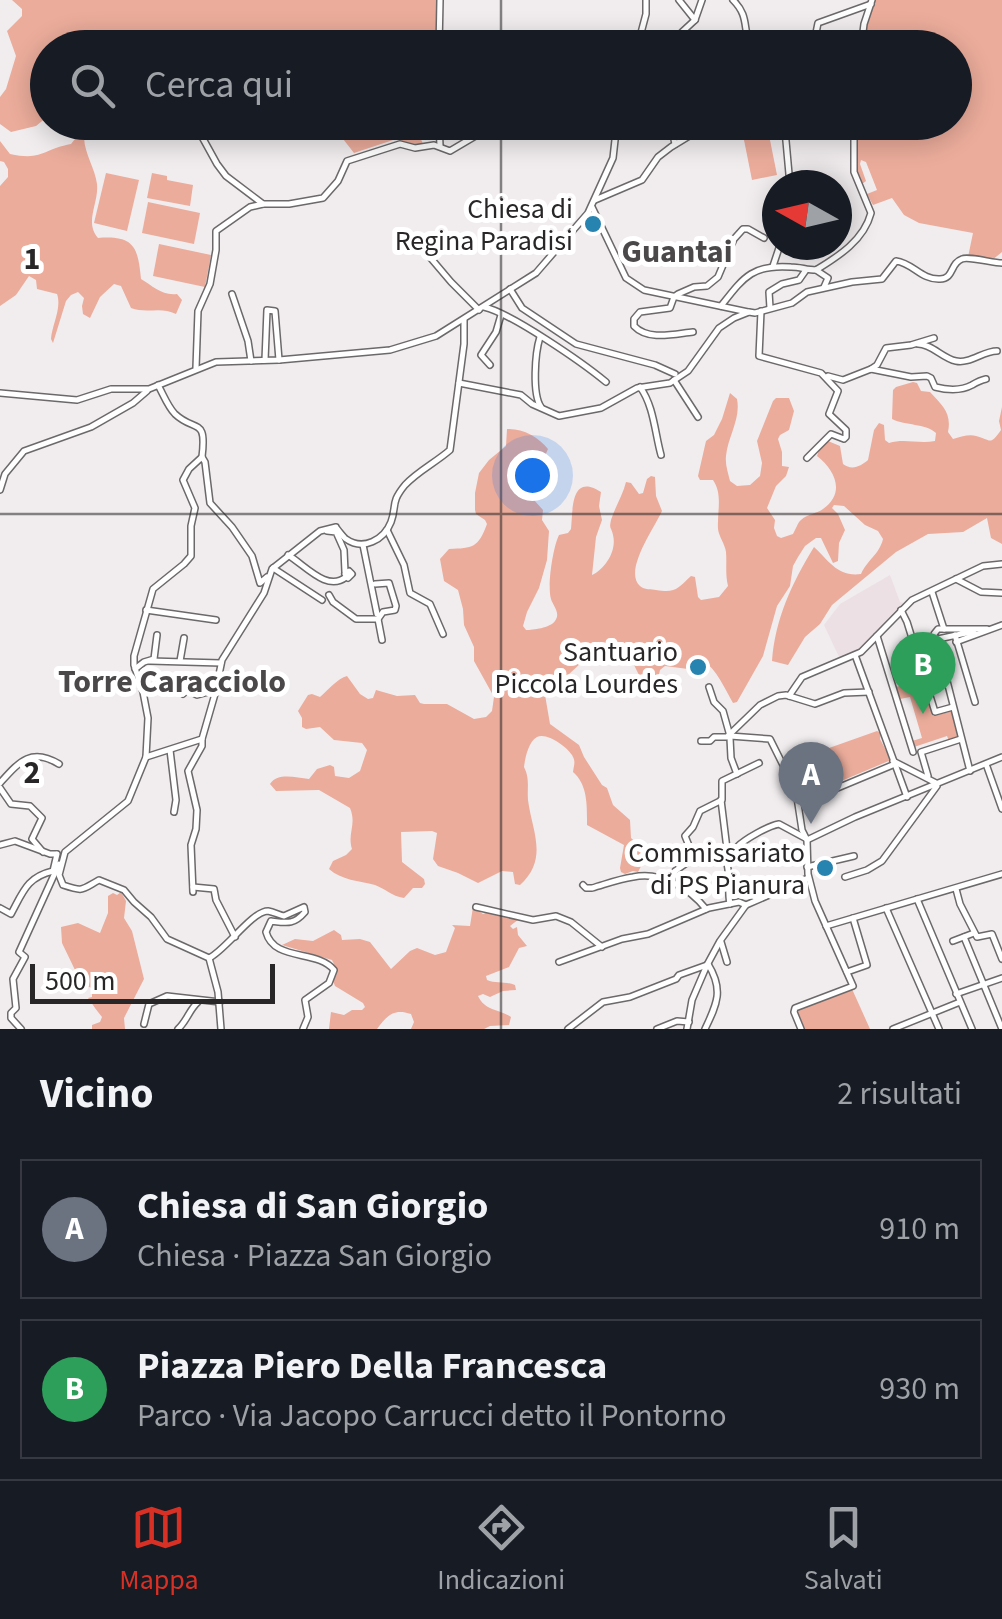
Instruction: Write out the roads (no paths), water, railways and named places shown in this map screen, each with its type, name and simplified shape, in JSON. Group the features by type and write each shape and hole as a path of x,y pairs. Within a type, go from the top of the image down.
{"street":[{"path":"439,30 440,0"},
{"path":"642,30 646,0"},
{"path":"679,0 695,20"},
{"path":"684,30 695,20 702,0"},
{"path":"734,0 746,16 745,30"},
{"path":"817,30 818,23 871,2"},
{"path":"863,30 871,2"},
{"path":"204,140 226,176 263,204"},
{"path":"440,140 440,146"},
{"path":"196,368 198,311 210,284 216,231 250,207 324,198 347,161 387,146 429,145 450,151 466,140"},
{"path":"0,490 5,474 24,451 91,427 134,403 149,389 196,368 216,362 390,350 436,336 536,273 594,204 613,158 615,140"},
{"path":"674,140 675,144"},
{"path":"594,204 642,180 658,157 682,140"},
{"path":"787,140 789,170"},
{"path":"816,270 850,246 868,222 870,206 854,168 854,140"},
{"path":"594,204 630,282 644,290 749,312 792,303 807,292 824,287 882,279 896,261 908,263 922,276 942,280 949,277 960,259 993,263 1002,260"},
{"path":"693,332 648,335 638,332 634,319 637,314 670,308 674,296 712,282 743,229 762,237"},
{"path":"412,236 451,282 482,308 494,309 512,319 606,382"},
{"path":"772,268 775,260"},
{"path":"721,306 740,280 750,273 772,268 816,270 828,278 824,287"},
{"path":"770,309 769,292 800,280 806,270"},
{"path":"510,289 522,308 576,344 655,365 675,377 698,417"},
{"path":"232,294 251,361"},
{"path":"265,360 268,310 275,311 279,360"},
{"path":"760,311 758,354 843,380 878,365 886,348 924,343 960,362 997,351"},
{"path":"458,383 521,395 558,416 601,408 640,387 670,383 688,371 726,322 749,312"},
{"path":"490,365 481,355 496,332 501,315"},
{"path":"235,937 214,889 193,890 191,845 197,810 188,771 202,746 221,664 264,592 273,568 326,528 336,527 344,538 363,546 372,543 387,530 393,518 393,505 405,486 450,450 464,320"},
{"path":"540,337 534,395 544,410"},
{"path":"918,344 934,338"},
{"path":"871,369 927,376 936,387 947,390 986,379"},
{"path":"807,458 831,434 844,439 848,434 829,414 838,390 821,373"},
{"path":"158,385 174,413 200,428 210,503 252,556 260,582 268,576"},
{"path":"640,387 649,399 661,455"},
{"path":"0,393 77,400 111,389 149,389"},
{"path":"0,908 11,914 30,881 53,871 61,855 128,801 146,757 148,718 134,656 155,585 190,556 196,508 183,480 202,456"},
{"path":"288,555 328,583 340,582 346,575 345,554 336,532 326,528"},
{"path":"387,530 404,565 410,592 430,604 444,634"},
{"path":"363,546 382,640"},
{"path":"789,696 802,677 855,655 912,600 983,566 1002,564"},
{"path":"273,568 322,600"},
{"path":"956,579 981,592 1002,593"},
{"path":"329,595 356,619 395,610 389,583 376,584"},
{"path":"932,592 945,633"},
{"path":"146,610 216,620"},
{"path":"901,610 934,710 953,706"},
{"path":"945,633 1002,625"},
{"path":"970,771 934,634 936,630 956,638 986,629"},
{"path":"150,661 154,659 157,635"},
{"path":"877,636 913,752"},
{"path":"180,661 184,638"},
{"path":"956,638 975,702"},
{"path":"855,655 907,797"},
{"path":"135,668 150,661 221,664"},
{"path":"709,686 722,711 738,774"},
{"path":"183,694 187,690 197,695 216,690"},
{"path":"701,741 727,737 760,705 778,696 815,704 844,693 869,692"},
{"path":"729,735 770,739 796,791 807,840 808,873 853,986 794,1009 801,1029"},
{"path":"146,757 202,738"},
{"path":"928,779 921,752 961,739"},
{"path":"170,750 174,812"},
{"path":"807,840 1002,757"},
{"path":"42,852 32,839 42,818 30,806 11,804 0,785 23,759 50,758 60,764"},
{"path":"894,762 937,784"},
{"path":"820,790 835,789 894,762"},
{"path":"735,852 726,848 722,780 758,763"},
{"path":"986,764 1002,809"},
{"path":"844,876 882,861 937,784"},
{"path":"672,882 675,871 694,858 685,836 700,811 721,800"},
{"path":"730,904 726,860 737,847 769,826 782,825 807,840"},
{"path":"0,845 15,842 61,855"},
{"path":"61,855 59,875 63,885 84,890 99,880 118,886 151,916 167,940 208,958 220,1002 221,1029"},
{"path":"21,1029 10,1012 16,1008 13,979 26,957 19,952 61,855"},
{"path":"658,1029 673,1022 688,1025 692,1000 707,965 746,905 808,873 854,856"},
{"path":"583,885 592,888 636,876 672,882 690,892 706,909"},
{"path":"826,926 1001,877"},
{"path":"956,889 978,938 992,934 1002,959"},
{"path":"918,899 972,1029"},
{"path":"558,962 628,937 648,934 706,909 739,902 746,905"},
{"path":"208,958 221,952 260,912 284,916 302,906 306,908 294,922 272,921 266,932 278,949 328,964 334,970 329,983 306,1000 308,1017 303,1029"},
{"path":"476,907 534,920 560,917 602,947"},
{"path":"886,908 939,1029"},
{"path":"847,972 867,965 854,918"},
{"path":"953,940 975,933"},
{"path":"964,937 1002,1029"},
{"path":"720,941 728,962"},
{"path":"568,1029 603,1002 638,994 707,965"},
{"path":"705,1029 716,1004 718,984 707,965"},
{"path":"956,994 1002,978"},
{"path":"144,1024 148,1006 167,996 220,1002"},
{"path":"178,1029 201,1001"},
{"path":"893,1029 960,1002"}],"place":[{"name":"Chiesa di Regina Paradisi","path":"593,224"},
{"name":"Santuario Piccola Lourdes","path":"698,667"},
{"name":"Piazza Piero Della Francesca","path":"923,714"},
{"name":"Chiesa di San Giorgio","path":"811,824"},
{"name":"Commissariato di PS Pianura","path":"825,868"}],"district":[{"name":"Guantai","path":"677,251"},
{"name":"Torre Caracciolo","path":"172,681"}]}
